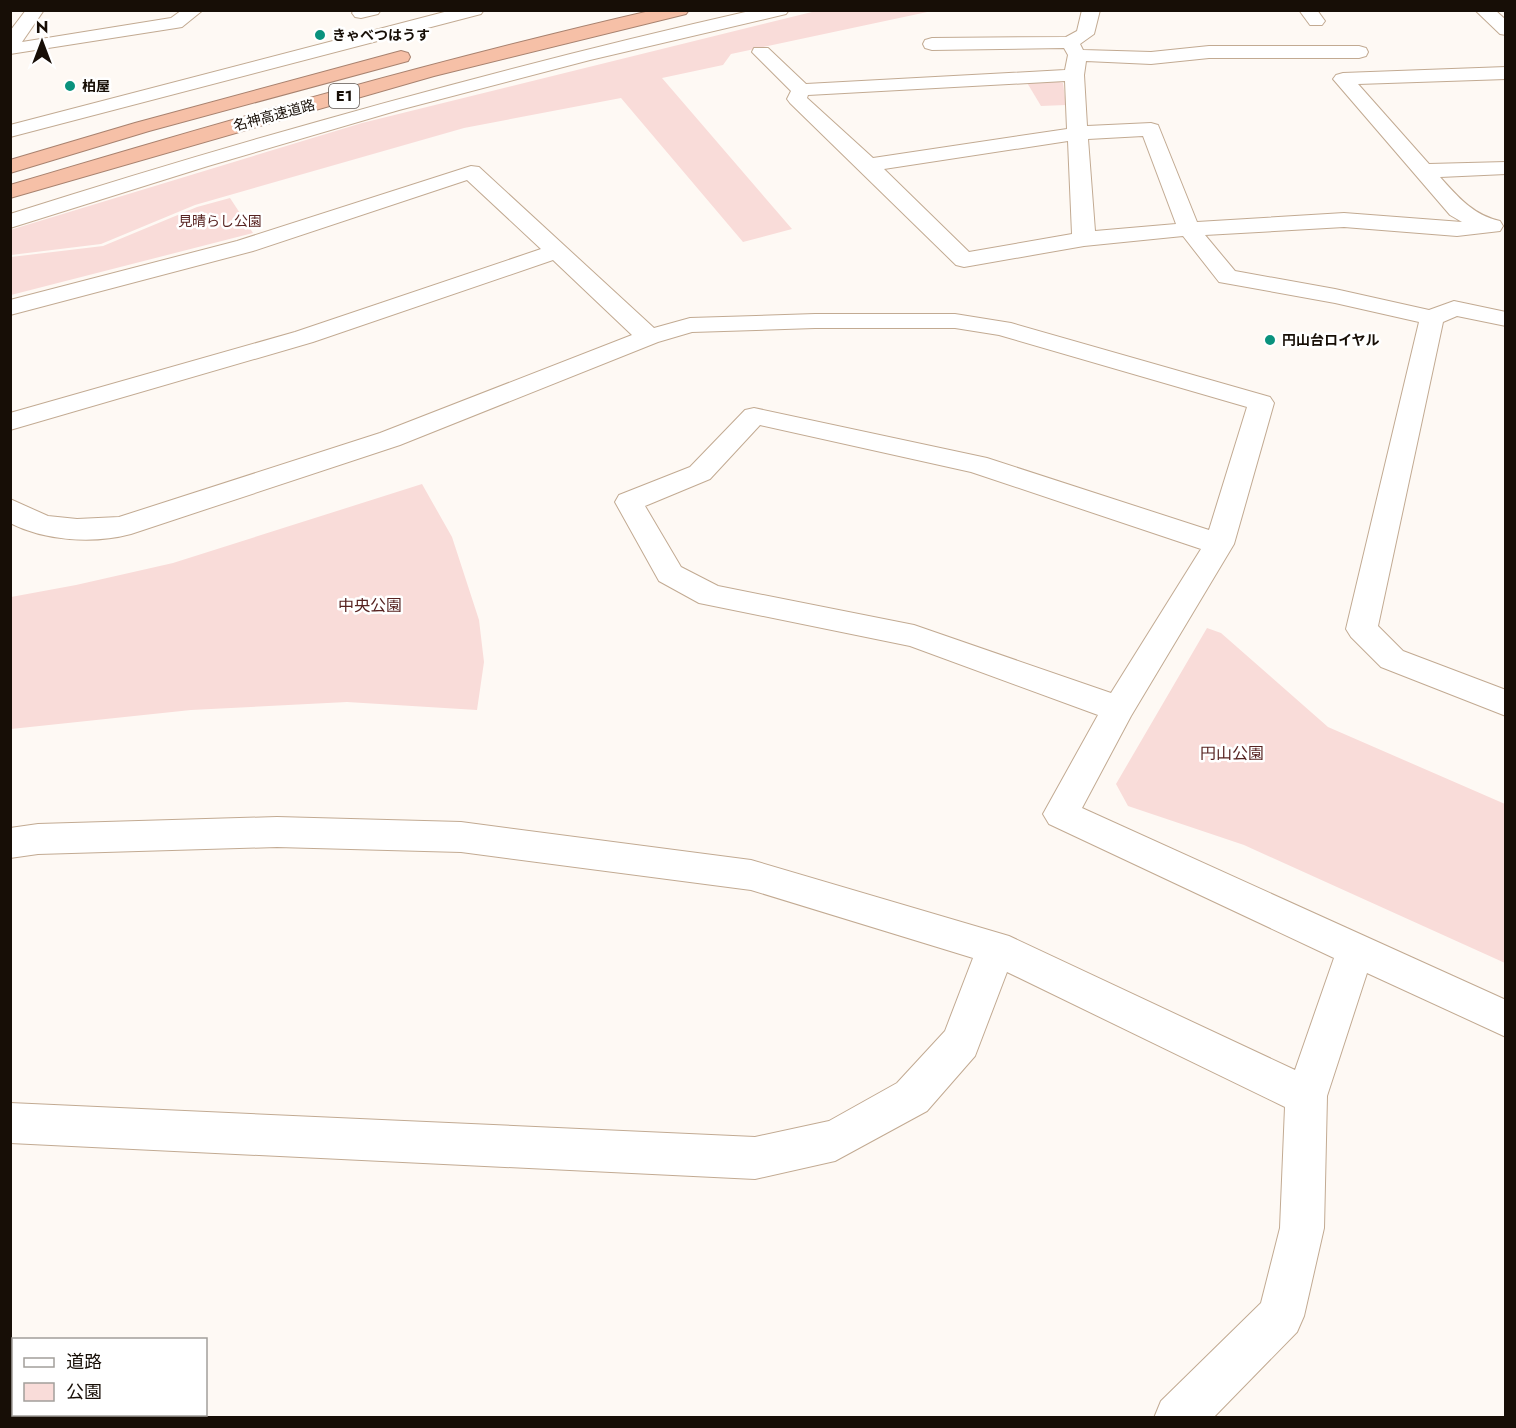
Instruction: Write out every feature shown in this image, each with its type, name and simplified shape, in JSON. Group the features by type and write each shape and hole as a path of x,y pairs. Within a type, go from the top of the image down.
{"highway":[{"name":"名神高速道路","path":"10,192 218,130 493,54 680,10"},
{"name":"名神高速道路","path":"10,166 142,127 417,53"}],"street":[{"path":"10,47 35,10"},
{"path":"10,47 176,23 194,10"},
{"path":"10,131 442,14 475,10"},
{"path":"10,221 362,114 679,32 780,10"},
{"path":"1084,239 1074,57 1085,34 1091,10"},
{"path":"1484,10 1506,30"},
{"path":"96,36 106,19"},
{"path":"932,44 1074,57 1151,58 1209,52 1335,64 1506,72"},
{"path":"761,52 801,90"},
{"path":"1335,64 1359,52"},
{"path":"801,90 1074,57"},
{"path":"1335,64 1458,210 1495,226"},
{"path":"801,90 797,99 964,260 1084,239 1344,220 1457,230 1495,226"},
{"path":"868,165 1079,133 1151,129 1189,230 1227,277 1355,300 1432,318 1454,308 1506,319"},
{"path":"1424,171 1506,168"},
{"path":"10,308 245,246 471,172 649,338"},
{"path":"10,422 304,337 555,252"},
{"path":"1432,318 1362,629 1392,659 1506,704"},
{"path":"10,508 44,526 121,527 390,439 649,338 690,325 815,321 956,321 1002,328 1261,403 1219,544 1118,709 1061,814 1506,1019"},
{"path":"1118,709 915,636 710,595 670,574 629,502 700,473 754,416 976,464 1219,544"},
{"path":"10,843 38,839 277,832 461,837 751,876 996,948 1306,1096"},
{"path":"10,1123 755,1158 835,1140 912,1097 961,1043 996,948"},
{"path":"1178,1418 1281,1316 1302,1228 1306,1096 1355,951"}],"green space":[{"path":"816,11 932,11 731,54 723,65 662,78 792,229 743,242 621,98 464,128 195,205 101,244 11,255 10,230 362,123"},
{"path":"1053,80 1063,83 1066,105 1041,106 1026,81"},
{"name":"見晴らし公園","path":"230,198 253,233 11,295 11,257 103,246 197,207"},
{"name":"中央公園","path":"422,484 452,537 479,620 484,662 477,710 347,702 191,710 11,729 11,597 173,563"},
{"name":"円山公園","path":"1207,628 1221,633 1328,727 1505,804 1505,963 1244,845 1128,806 1116,784"}],"place":[{"name":"きゃべつはうす","path":"320,35"},
{"name":"柏屋","path":"70,86"},
{"name":"円山台ロイヤル","path":"1270,340"}]}
